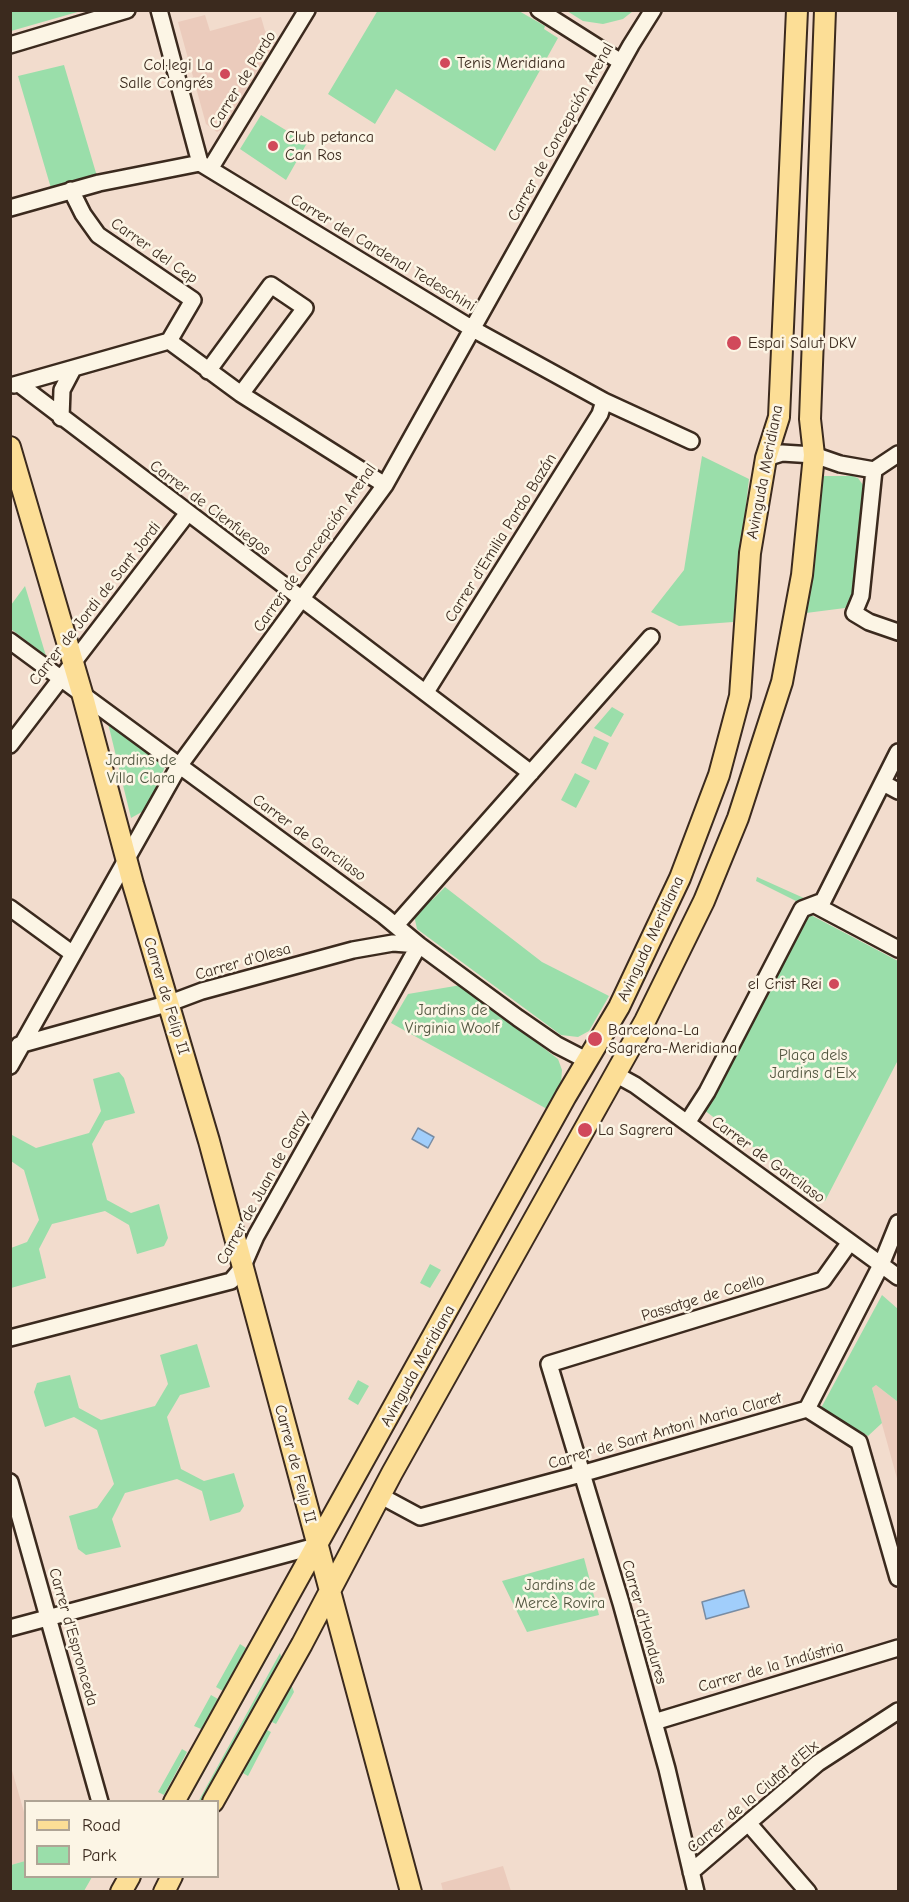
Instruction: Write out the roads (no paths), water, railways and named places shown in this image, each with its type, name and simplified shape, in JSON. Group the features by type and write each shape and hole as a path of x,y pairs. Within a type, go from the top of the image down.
{"main road":[{"name":"Avinguda Meridiana","path":"175,1800 622,1000 668,905 697,838 718,775 740,696 750,553 766,458 779,417 797,10"},
{"name":"Avinguda Meridiana","path":"214,1800 615,1074 676,961 723,860 779,692 796,620 814,455 810,419 825,10"},
{"name":"Carrer de Felip II","path":"10,447 15,488 82,693 126,858 170,1003 329,1593"},
{"path":"588,1060 615,1074"},
{"path":"329,1593 411,1892"},
{"path":"164,1892 171,1878"}],"street":[{"path":"10,45 127,10"},
{"path":"10,208 71,190 205,166 159,10"},
{"name":"Carrer de Pardo","path":"205,166 307,10"},
{"path":"538,10 621,62"},
{"name":"Carrer de Concepción Arenal","path":"10,1066 17,1046 73,954 179,766 303,601 385,485 621,62 653,10"},
{"name":"Carrer del Cardenal Tedeschini","path":"205,166 471,328 604,401 691,441"},
{"name":"Carrer del Cep","path":"71,190 98,235 193,300 169,342"},
{"path":"208,371 271,285 305,309 241,394"},
{"path":"15,385 169,342 241,394 385,485"},
{"path":"61,418 62,390 73,369"},
{"name":"Carrer de Cienfuegos","path":"15,385 38,396 61,418 531,773"},
{"name":"Carrer d'Emilia Pardo Bazán","path":"426,692 600,414 604,401"},
{"path":"766,458 782,453 814,455 840,464 874,470 898,454"},
{"path":"874,470 861,596 854,613 869,622 898,632"},
{"name":"Carrer de Jordi de Sant Jordi","path":"10,745 187,513"},
{"path":"396,925 651,637"},
{"name":"Carrer de Garcilaso","path":"10,641 396,925 419,945 557,1045 588,1060"},
{"path":"687,1123 708,1092 802,909 823,901 898,752"},
{"path":"883,783 898,791"},
{"path":"814,905 898,949"},
{"path":"10,908 73,954"},
{"name":"Carrer d'Olesa","path":"17,1046 170,1003 202,991 362,948 393,943 419,945"},
{"name":"Carrer de Juan de Garay","path":"10,1338 231,1281 242,1268 256,1236 419,945"},
{"name":"Carrer de Garcilaso","path":"615,1074 687,1123 898,1277"},
{"name":"Carrer de Sant Antoni Maria Claret","path":"381,1496 420,1517 581,1474 807,1409 881,1265 898,1223"},
{"name":"Passatge de Coello","path":"549,1364 823,1280 850,1242"},
{"name":"Carrer d'Hondures","path":"549,1364 581,1474 602,1536 654,1722 696,1892"},
{"path":"807,1409 859,1442 898,1578"},
{"name":"Carrer d'Espronceda","path":"10,1482 99,1800"},
{"path":"10,1628 316,1546"},
{"name":"Carrer de la Indústria","path":"654,1722 898,1648"},
{"name":"Carrer de la Ciutat d'Elx","path":"691,1872 818,1763 898,1711"},
{"path":"748,1824 808,1892"}],"water":[{"path":"418,1128 434,1137 428,1148 412,1139"},
{"path":"744,1590 749,1607 706,1619 702,1602"}],"place":[{"name":"Tenis Meridiana","path":"445,63"},
{"name":"Col·legi La Salle Congrés","path":"225,74"},
{"name":"Club petanca Can Ros","path":"273,146"},
{"name":"Espai Salut DKV","path":"734,343"},
{"name":"el Crist Rei","path":"834,984"},
{"name":"Barcelona-La Sagrera-Meridiana","path":"595,1039"},
{"name":"La Sagrera","path":"585,1130"}],"park label":[{"name":"Jardins de Villa Clara","path":"141,769"},
{"name":"Jardins de Virginia Woolf","path":"452,1019"},
{"name":"Plaça dels Jardins d'Elx","path":"813,1064"},
{"name":"Jardins de Mercè Rovira","path":"560,1594"}]}
